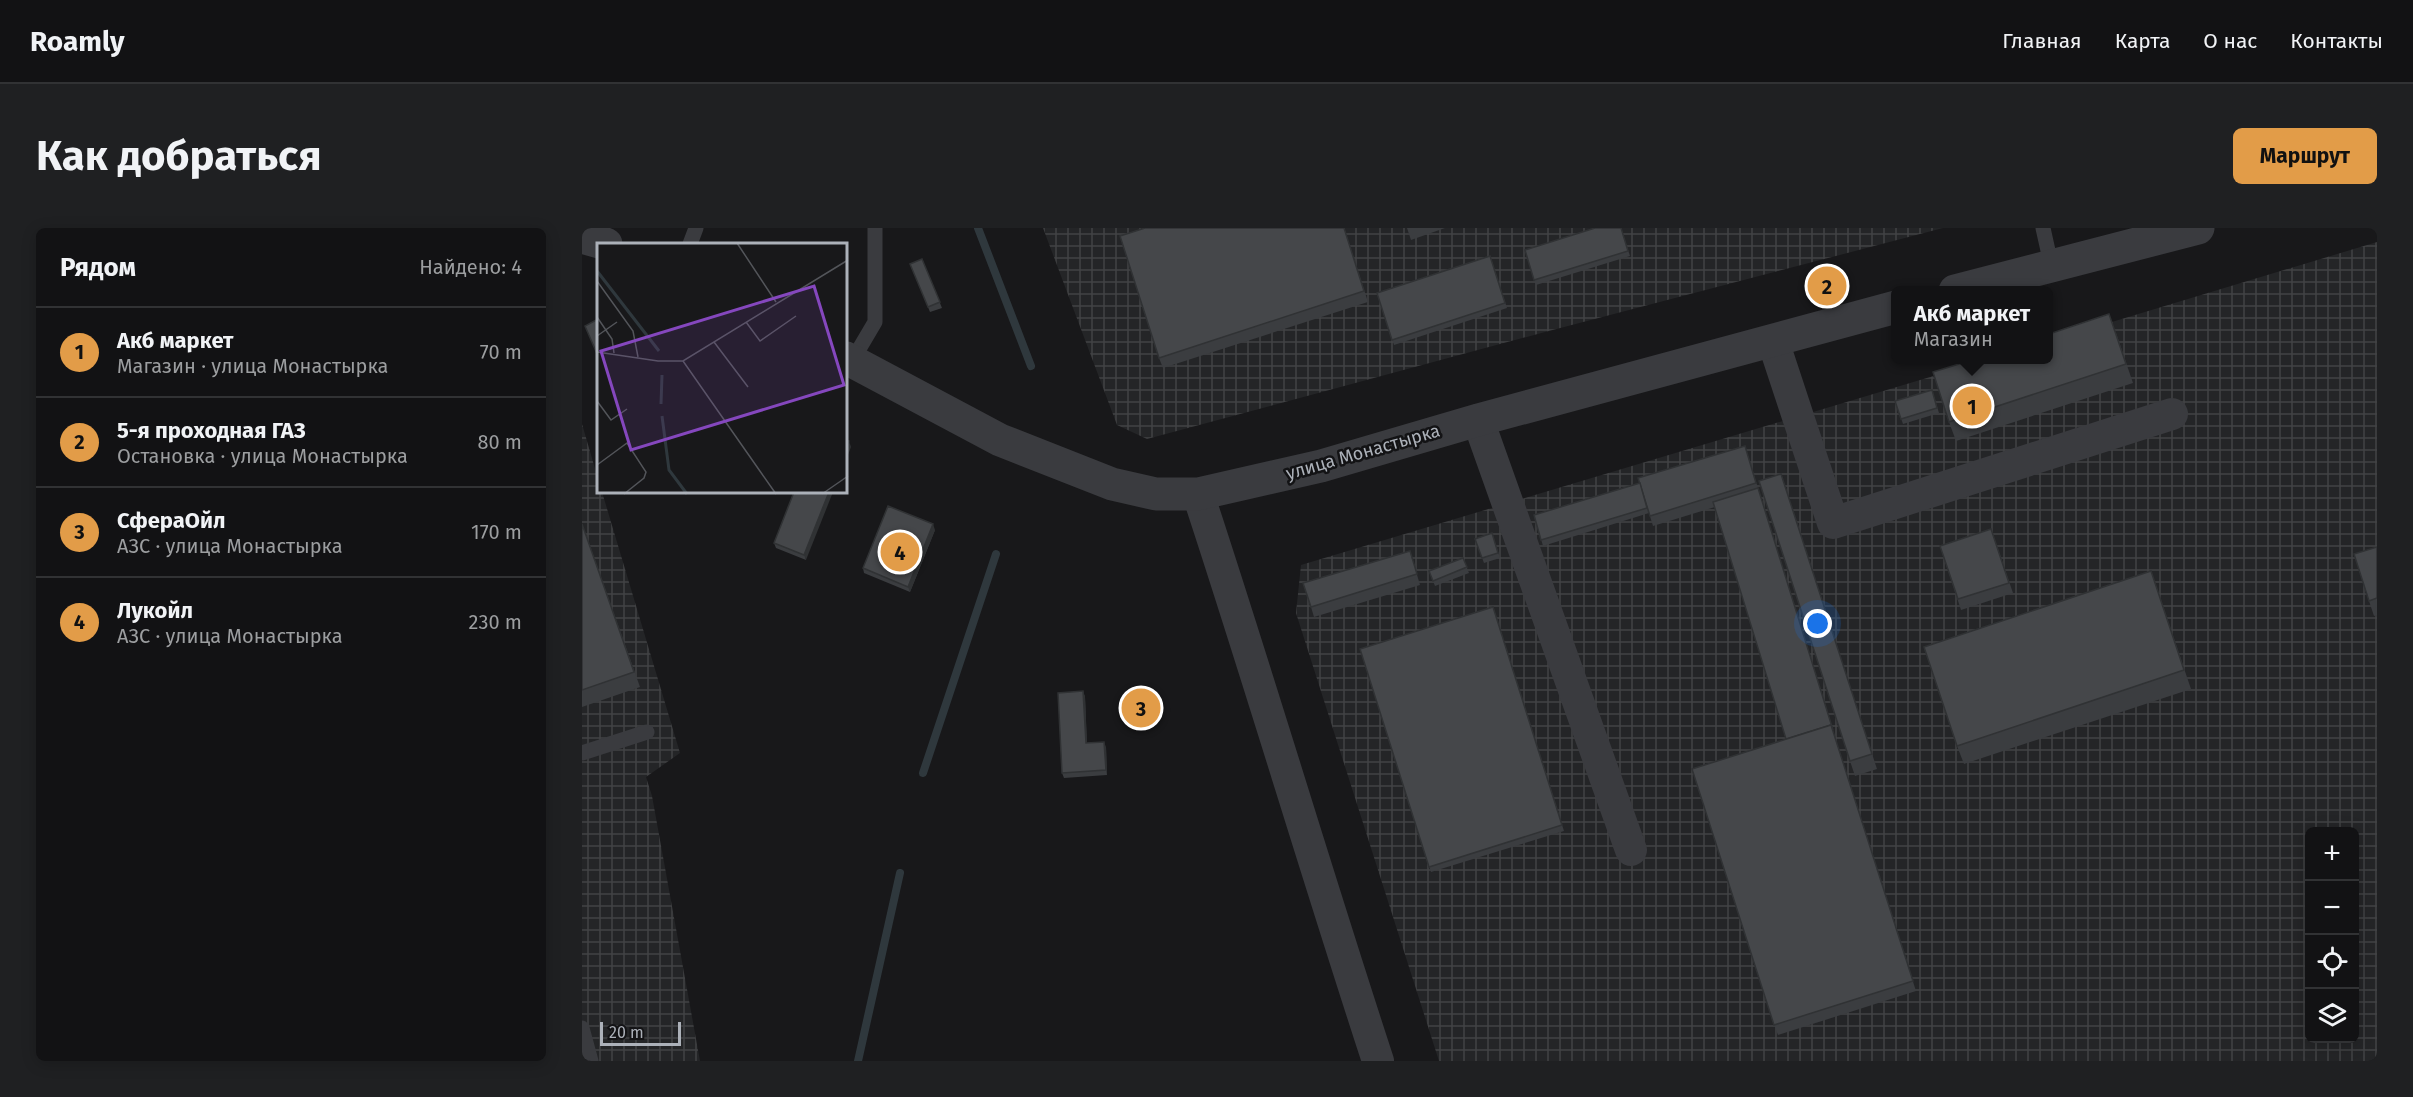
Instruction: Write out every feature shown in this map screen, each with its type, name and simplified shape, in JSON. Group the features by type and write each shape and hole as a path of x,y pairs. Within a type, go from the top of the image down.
{"street":[{"path":"1973,286 2198,228"},
{"path":"582,237 603,243"},
{"name":"улица Монастырка","path":"849,360 1000,440 1112,484 1156,494 1198,494 1321,466 1478,420 1891,308"},
{"path":"1773,341 1833,523 2172,414"},
{"path":"1478,420 1631,850"},
{"path":"1198,494 1236,608 1317,876 1378,1061"}],"lane":[{"path":"690,243 696,228"},
{"path":"849,360 874,322 875,228"},
{"path":"2043,228 2051,264"},
{"path":"582,753 647,732"},
{"path":"582,1028 591,1061"}],"shaded area":[{"path":"1043,228 1943,228 1147,439 1117,425"},
{"path":"2377,242 2377,1061 1439,1061 1296,613 1301,565 1974,364 2053,364 2053,340"},
{"path":"582,424 597,476 597,494 603,494 680,753 646,777 652,796 700,1061 582,1061"}],"building":[{"path":"1145,228 1344,228 1364,291 1159,358 1120,236"},
{"path":"1595,228 1621,228 1628,251 1534,280 1525,250"},
{"path":"1490,256 1505,303 1392,340 1377,293"},
{"path":"922,259 940,302 928,307 910,264"},
{"path":"2109,314 2126,364 1949,422 1933,372 1959,364 2053,364 2053,333"},
{"path":"597,320 597,354 585,326"},
{"path":"1932,390 1937,408 1901,419 1895,401"},
{"path":"1745,446 1756,483 1650,516 1638,478"},
{"path":"1781,474 1872,754 1850,761 1759,481"},
{"path":"1640,483 1647,508 1541,540 1534,515"},
{"path":"1758,488 1833,730 1831,725 1786,739 1713,502"},
{"path":"793,494 828,494 804,555 774,543"},
{"path":"888,506 933,524 908,587 863,568"},
{"path":"582,524 634,672 582,690"},
{"path":"1991,529 2009,583 1958,599 1940,546"},
{"path":"1492,533 1498,553 1482,558 1475,539"},
{"path":"2377,547 2377,598 2369,601 2354,554"},
{"path":"1410,551 1417,574 1311,607 1303,583"},
{"path":"1463,558 1467,567 1433,581 1429,571"},
{"path":"2151,571 2184,670 1957,746 1924,647"},
{"path":"1493,607 1562,825 1429,867 1360,649"},
{"path":"1083,691 1086,743 1104,742 1106,770 1062,773 1058,693"},
{"path":"1831,725 1913,981 1774,1025 1692,769"}],"waterway":[{"path":"978,228 1031,366"},
{"path":"923,773 996,554"},
{"path":"858,1061 900,873"}],"place":[{"name":"5-я проходная ГАЗ","path":"1827,286"},
{"name":"Акб маркет","path":"1972,406"},
{"name":"Лукойл","path":"900,552"},
{"name":"СфераОйл","path":"1141,708"}]}
